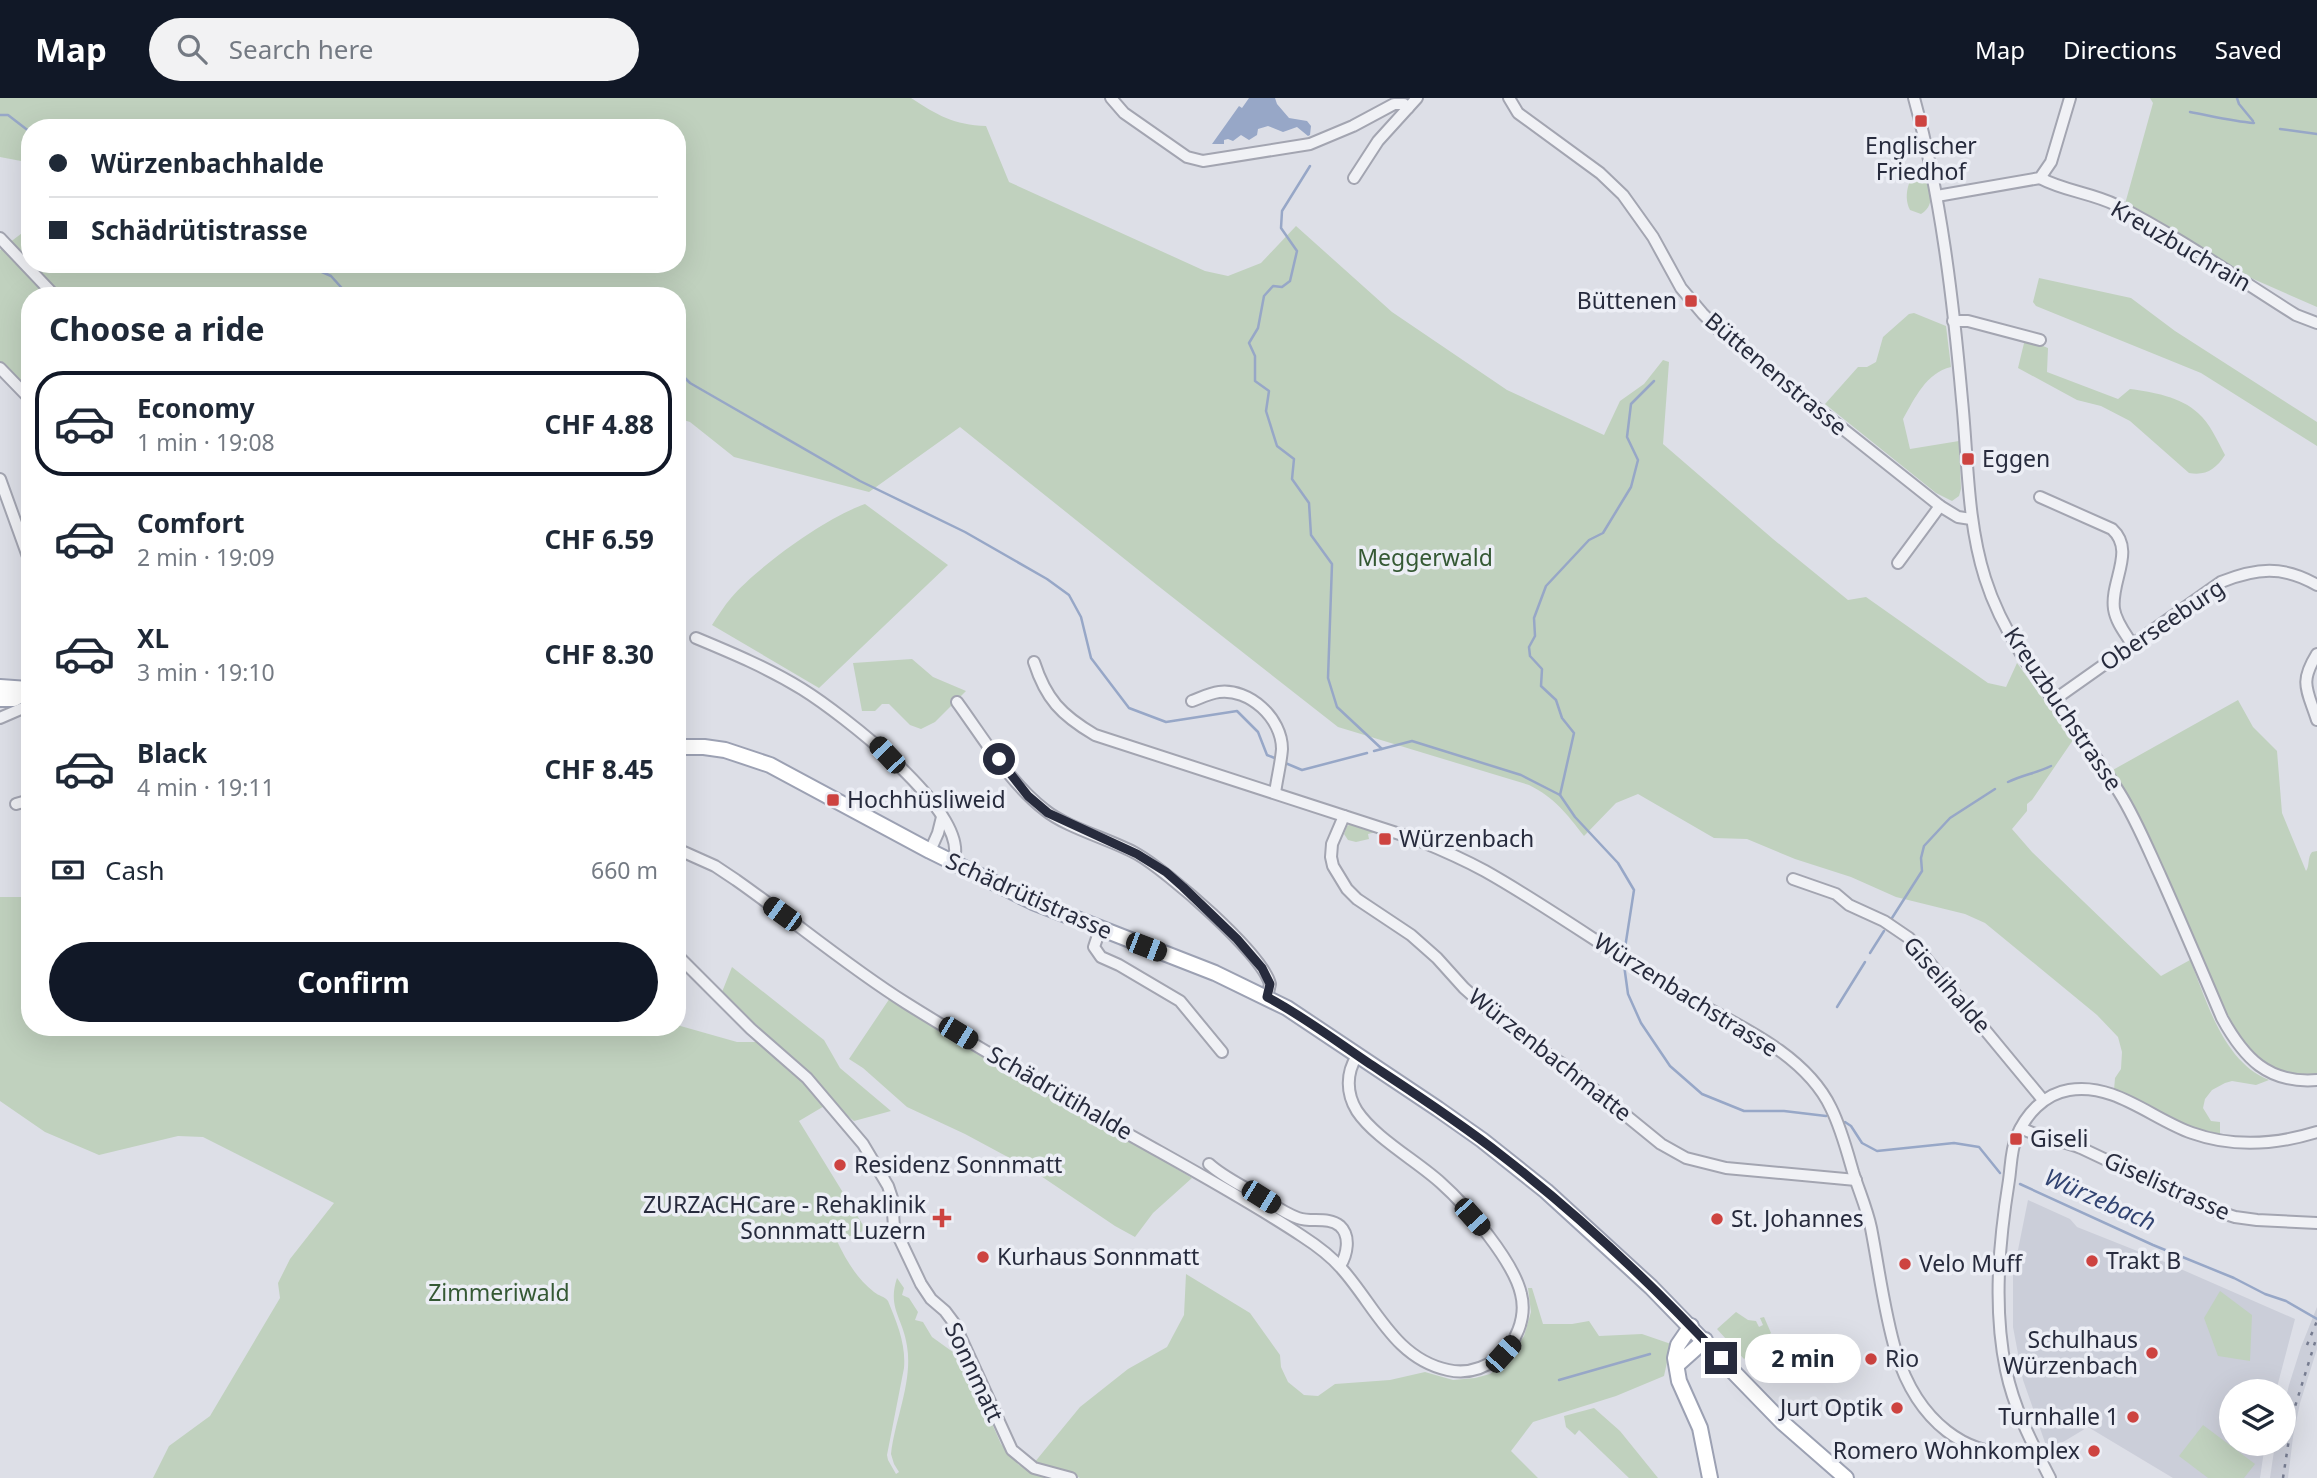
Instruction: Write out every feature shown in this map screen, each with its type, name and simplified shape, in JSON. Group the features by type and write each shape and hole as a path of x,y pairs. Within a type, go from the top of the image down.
{"main road":[{"path":"0,687 21,689"},
{"path":"0,699 14,699 21,695"},
{"name":"Schädrütistrasse","path":"686,747 725,750 761,762 1032,902 1215,973 1304,1018 1438,1109 1503,1157 1586,1226 1705,1340 1783,1423 1846,1478"},
{"path":"1690,1326 1678,1345 1675,1357 1679,1381 1700,1428 1710,1478"},
{"path":"1677,1366 1705,1340"}],"street":[{"path":"1111,98 1125,113 1187,157 1203,161 1310,144 1353,127 1394,104 1404,104 1408,108"},
{"path":"1354,178 1378,141 1417,98"},
{"name":"Büttenenstrasse","path":"1509,98 1518,113 1617,188 1644,223 1681,288 1721,332 1940,506 1958,517 1971,519"},
{"name":"Kreuzbuchstrasse","path":"1914,98 1937,195 1962,398 1971,519 1979,557 1993,601 2024,660 2121,794 2140,831 2222,1018 2236,1042 2253,1062 2273,1074 2294,1080 2317,1080"},
{"path":"1937,195 2040,178 2051,162 2070,98"},
{"name":"Kreuzbuchrain","path":"2040,178 2053,185 2113,204 2168,233 2296,315 2317,323"},
{"path":"0,238 21,260"},
{"path":"33,273 46,287"},
{"path":"1953,321 1968,321 2040,340"},
{"path":"0,368 21,390"},
{"path":"0,479 21,537"},
{"path":"2040,497 2112,528 2119,535 2123,550 2114,612 2132,644"},
{"path":"1898,563 1940,506"},
{"name":"Oberseeburg","path":"2054,701 2221,582 2253,571 2281,571 2317,585"},
{"path":"696,638 754,663 825,703 876,743 929,797 948,822 955,842 956,856 953,863"},
{"path":"2317,654 2305,678 2317,720"},
{"name":"Würzenbachstrasse","path":"1034,662 1051,700 1070,719 1095,735 1418,840 1485,871 1672,989 1750,1031 1788,1058 1812,1079 1831,1108 1871,1227 1897,1353 1920,1400 1936,1422 1951,1435 1976,1448 2003,1455 2036,1451"},
{"path":"1192,701 1218,692 1234,692 1256,702 1269,715 1277,728 1282,746 1275,793"},
{"path":"957,702 1013,779 1048,813 1137,854 1166,872 1183,887 1237,939 1262,968 1270,984 1267,997"},
{"path":"0,718 21,709"},
{"path":"16,804 21,803"},
{"name":"Würzenbachmatte","path":"1344,816 1332,844 1331,857 1336,872 1347,889 1357,899 1411,934 1464,988 1509,1028 1564,1065 1668,1149 1686,1158 1726,1168 1856,1180"},
{"path":"930,851 939,833 942,817"},
{"name":"Schädrütihalde","path":"686,853 715,866 736,880 903,1001 1308,1240 1340,1266 1386,1329 1416,1358 1431,1366 1456,1372 1487,1366 1500,1357 1512,1343 1520,1326 1522,1296 1516,1279 1486,1232 1444,1186 1374,1131 1358,1112 1350,1095 1348,1082 1351,1066 1357,1056"},
{"name":"Giselihalde","path":"1793,878 1836,894 1849,905 1884,921 1909,938 2043,1100"},
{"path":"1100,929 1094,944 1098,955 1176,998 1187,1007 1222,1052"},
{"name":"Sonnmatt","path":"686,964 751,1029 807,1078 863,1144 892,1198 894,1227 921,1284 930,1299 945,1311 954,1323 1012,1450 1034,1468 1071,1478"},
{"path":"2050,1478 2016,1405 2006,1370 1999,1316 2001,1250 2014,1144 2030,1114 2043,1100 2070,1090 2093,1090 2110,1093 2190,1133 2225,1142 2266,1144 2317,1132"},
{"name":"Giselistrasse","path":"2021,1128 2081,1148 2210,1209 2257,1220 2317,1223"},
{"path":"1209,1164 1288,1214 1308,1221 1336,1223 1347,1237 1346,1255 1340,1266"}],"shaded area":[{"name":"Schulhaus Würzenbach","path":"2028,1200 2070,1219 2077,1227 2295,1319 2279,1379 2219,1379 2219,1456 2263,1456 2260,1478 2173,1478 2088,1427 2048,1451 2023,1380 2013,1327 2013,1275"},
{"path":"2317,1307 2317,1349 2296,1422 2296,1379 2291,1379"},
{"path":"2273,1456 2291,1456 2288,1478 2270,1478"}],"green space":[{"name":"Meggerwald","path":"0,98 911,98 946,118 964,124 986,126 1009,182 1205,271 1228,276 1261,263 1296,226 1392,312 1507,390 1604,435 1620,401 1644,384 1663,360 1669,362 1663,444 1848,600 1866,597 1988,683 2006,687 2017,663 2073,740 2027,804 2027,811 2012,829 2032,852 2161,976 2190,960 2210,1011 2228,1045 2253,1071 2269,1080 2256,1085 2232,1081 2212,1090 2205,1099 2203,1108 2211,1121 2220,1122 2220,1134 2192,1127 2114,1090 2115,1078 2121,1069 2122,1052 2118,1037 2097,1015 1985,923 1965,914 1896,897 1851,877 1795,859 1747,839 1714,838 1638,794 1616,803 1584,836 1566,813 1529,785 1338,727 960,427 869,492 734,457 686,421 686,287 52,287 39,273 686,273 686,119 21,119 21,161 0,157"},
{"path":"2150,98 2317,98 2317,307 2251,278 2138,209 2125,204 2153,103"},
{"path":"1924,162 1931,198 1930,204 1921,214 1910,210 1907,191 1911,178"},
{"path":"21,234 21,255 9,243"},
{"path":"4,247 21,265 21,273 28,273 42,287 21,287 21,384 0,363 0,250"},
{"path":"2039,278 2131,298 2175,331 2317,422 2317,446 2201,373 2036,306 2033,302"},
{"path":"1914,313 1946,326 1951,367 1942,370 1928,381 1903,419 1910,449 1959,441 1961,489 1959,496 1952,501 1936,493 1825,404 1858,367 1867,367 1876,362 1883,337 1909,314"},
{"path":"2025,339 2048,348 2047,372 2118,399 2130,389 2175,399 2191,407 2206,422 2225,455 2210,470 2189,473 2130,421 2101,406 2077,400 2018,368"},
{"path":"865,504 948,565 819,688 712,625 731,598 775,558 813,531"},
{"path":"912,659 933,677 966,691 935,722 921,729 910,725 889,704 882,704 875,711 862,711 853,663"},
{"path":"2238,700 2253,727 2277,751 2282,813 2306,871 2310,854 2317,851 2317,1075 2304,1076 2273,1068 2254,1057 2232,1026 2142,824 2111,771"},
{"path":"1353,823 1385,834 1378,837 1376,832 1368,834 1369,839 1356,842 1348,840 1344,834 1347,826"},
{"name":"Zimmeriwald","path":"0,897 21,897 21,1036 686,1036 686,1028 737,1042 758,1042 784,1060 826,1105 799,1121 866,1230 837,1241 862,1281 888,1301 898,1326 904,1350 904,1368 887,1455 896,1474 899,1472 891,1454 908,1373 907,1346 894,1297 897,1278 904,1288 902,1295 909,1298 918,1312 915,1320 923,1322 932,1337 964,1360 1001,1444 1019,1465 1064,1478 153,1478 169,1446 210,1416 280,1298 278,1283 290,1259 334,1203 203,1137 178,1136 99,1155 45,1132 0,1101"},
{"path":"732,967 824,1040 840,1068 891,1111 854,1121 842,1111 794,1058 752,1024 722,992"},
{"path":"890,998 1192,1178 1153,1213 1135,1237 1032,1170 907,1107 849,1059"},
{"path":"1186,1274 1250,1313 1280,1355 1281,1367 1288,1382 1304,1395 1318,1396 1335,1384 1390,1380 1425,1372 1453,1380 1490,1374 1508,1360 1524,1336 1531,1312 1528,1288 1532,1288 1543,1324 1589,1321 1599,1336 1642,1334 1671,1344 1664,1376 1616,1396 1533,1422 1511,1451 1538,1478 1080,1478 1034,1463 1080,1407 1128,1369 1167,1347 1184,1315"},
{"path":"2220,1291 2252,1315 2250,1361 2218,1356 2204,1318"},
{"path":"1736,1312 1748,1320 1756,1321 1759,1327 1763,1325 1760,1318 1764,1317 1771,1333 1744,1359 1717,1329"},
{"path":"1594,1408 1620,1431 1658,1478 1629,1478 1579,1430 1575,1435 1566,1427 1564,1416"},
{"path":"2203,1425 2219,1437 2219,1456 2244,1456 2255,1464 2244,1478 2208,1478 2179,1456"}],"water":[{"path":"1249,98 1275,98 1289,118 1307,121 1311,126 1310,135 1297,127 1283,132 1268,126 1258,129 1257,135 1249,140 1241,135 1233,141 1224,140 1224,144 1212,144 1239,106 1242,108"}],"waterway":[{"path":"2237,98 2253,121"},
{"path":"2190,112 2254,123"},
{"path":"0,115 8,115 21,125"},
{"path":"2280,129 2317,134"},
{"path":"1310,166 1282,211 1281,228 1297,251 1290,281 1282,287 1273,286 1264,296 1258,328 1249,343 1255,356 1255,381 1269,391 1266,411 1277,446 1294,459 1292,479 1309,503 1311,535 1332,564 1328,678 1337,707 1382,749"},
{"path":"324,273 341,287"},
{"path":"686,379 860,481 965,532 1047,579 1069,595 1081,617 1091,658 1129,708 1166,722 1237,711 1258,732 1267,755 1277,759"},
{"path":"1560,795 1574,733 1562,718 1556,700 1541,686 1542,669 1530,656 1529,647 1535,636 1534,618 1546,586 1589,540 1603,533 1631,487 1638,460 1627,437 1631,404 1654,381"},
{"path":"1374,751 1412,741 1521,775 1560,795 1575,817 1618,863 1634,890 1625,948"},
{"path":"1283,762 1302,770 1367,753"},
{"path":"2008,782 2051,766"},
{"path":"1892,918 1922,871 1924,846 1950,818 1995,789"},
{"path":"1870,953 1884,931"},
{"path":"1837,1007 1865,962"},
{"path":"1624,965 1628,994 1641,1023 1670,1066 1702,1094 1744,1111 1784,1111 1826,1116"},
{"path":"1845,1122 1851,1126 1862,1143 1877,1151 1954,1143 1979,1147 2000,1173"},
{"name":"Würzebach","path":"2020,1184 2153,1245 2286,1301 2317,1319"},
{"path":"1559,1380 1650,1354"}],"railway":[{"path":"2307,1345 2317,1321"},
{"path":"2283,1478 2293,1413 2317,1336"}],"place":[{"name":"Englischer Friedhof","path":"1921,121"},
{"name":"Büttenen","path":"1691,301"},
{"name":"Eggen","path":"1968,459"},
{"name":"Hochhüsliweid","path":"833,800"},
{"name":"Würzenbach","path":"1385,839"},
{"name":"Giseli","path":"2016,1139"},
{"name":"Residenz Sonnmatt","path":"840,1165"},
{"name":"ZURZACHCare - Rehaklinik Sonnmatt Luzern","path":"942,1218"},
{"name":"St. Johannes","path":"1717,1219"},
{"name":"Kurhaus Sonnmatt","path":"983,1257"},
{"name":"Trakt B","path":"2092,1261"},
{"name":"Velo Muff","path":"1905,1264"},
{"name":"Schulhaus Würzenbach","path":"2152,1353"},
{"name":"Rio","path":"1871,1359"},
{"name":"Jurt Optik","path":"1897,1408"},
{"name":"Turnhalle 1","path":"2133,1417"},
{"name":"Romero Wohnkomplex","path":"2094,1451"}],"route":[{"path":"999,759 1028,796 1048,813 1137,854 1166,872 1237,939 1258,963 1269,980 1267,997 1304,1018 1482,1140 1603,1241 1721,1358"}]}
